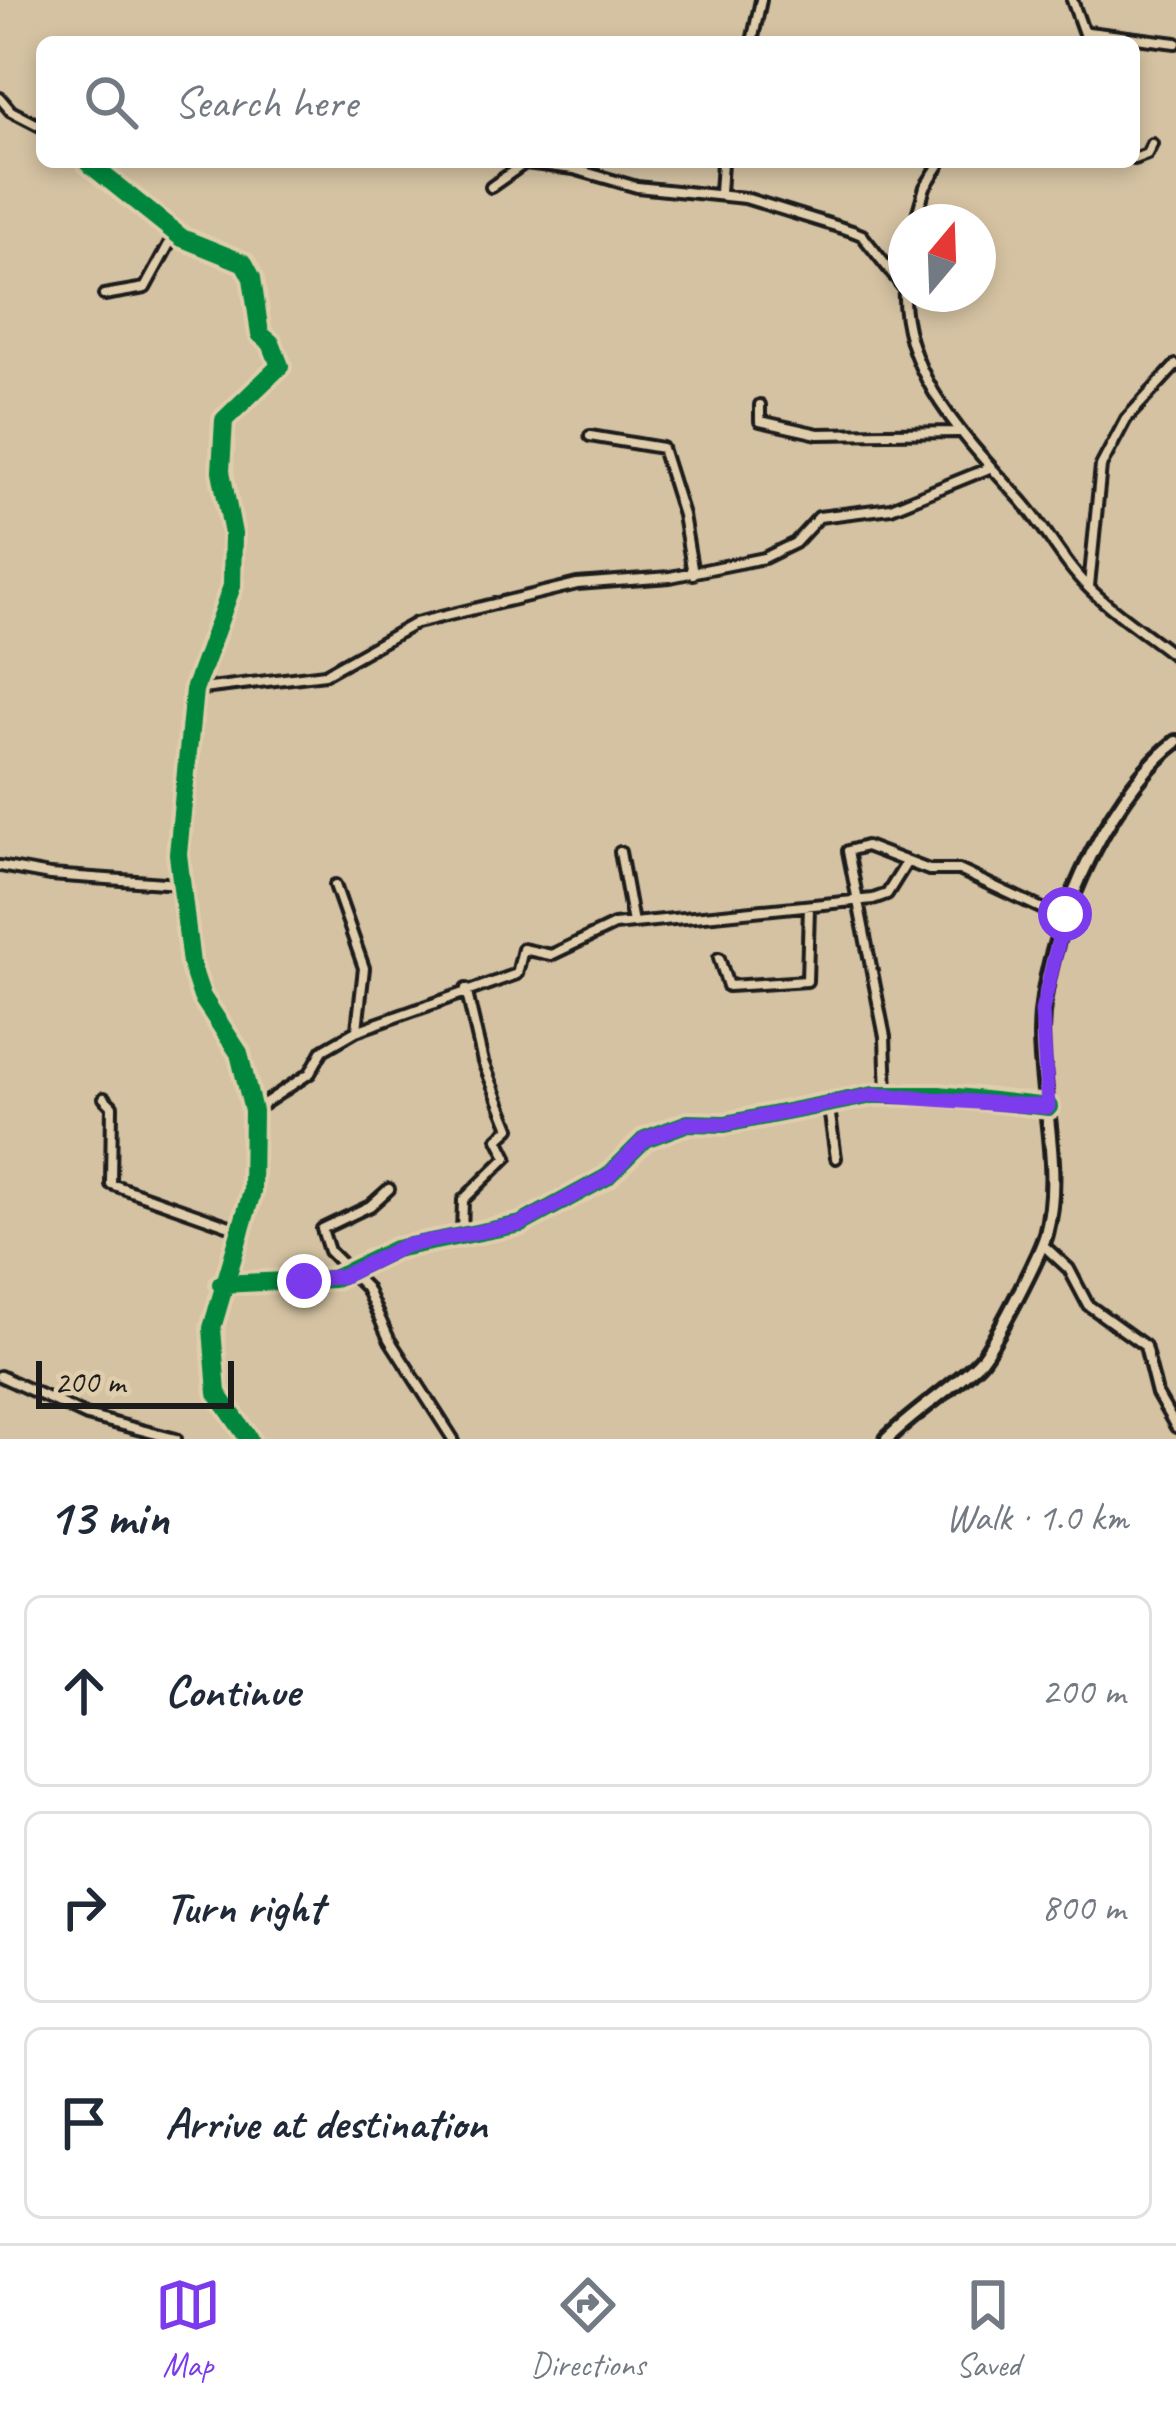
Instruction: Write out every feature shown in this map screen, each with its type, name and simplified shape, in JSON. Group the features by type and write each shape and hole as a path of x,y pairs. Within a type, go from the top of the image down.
{"street":[{"path":"753,36 761,0"},
{"path":"1072,0 1087,36"},
{"path":"1140,41 1176,43"},
{"path":"0,98 11,111 36,124"},
{"path":"1140,157 1152,144"},
{"path":"94,168 175,233 233,255 249,269 260,334 271,344 280,366 224,420 221,471 233,534 232,586 194,690 178,838 179,884 202,997 238,1053 254,1111 255,1174 212,1328 217,1393 245,1437"},
{"path":"491,187 519,168"},
{"path":"564,168 638,188 720,194 862,235 888,268"},
{"path":"720,194 722,168"},
{"path":"920,204 937,168"},
{"path":"104,295 145,288 175,233"},
{"path":"906,312 910,340 958,432 1030,511 1088,587 1176,657"},
{"path":"1088,587 1104,457 1126,419 1176,365"},
{"path":"760,405 760,421 818,434 958,432"},
{"path":"590,436 662,448 683,514 693,574"},
{"path":"194,690 325,674 416,622 577,584 693,574 786,549 815,520 831,513 891,508 987,469"},
{"path":"887,1439 986,1353 1042,1245 1051,1211 1042,1011 1064,919 1124,795 1150,762 1176,742"},
{"path":"887,1096 885,1037 847,858 852,848 866,846 928,870 959,870 1064,919"},
{"path":"620,852 633,923"},
{"path":"254,1111 310,1073 323,1050 356,1031 517,974 523,949 551,956 602,929 633,923 887,894 907,862"},
{"path":"0,866 50,875 179,884"},
{"path":"335,886 364,968 356,1031"},
{"path":"719,958 728,986 807,981 809,906"},
{"path":"462,1234 463,1200 503,1166 507,1157 498,1139 509,1128 478,1046 466,989"},
{"path":"221,1284 319,1280 354,1271 395,1249 521,1224 607,1177 629,1150 688,1123 725,1124 828,1101 887,1096 939,1095 1048,1107"},
{"path":"104,1098 112,1106 111,1184 241,1230"},
{"path":"828,1101 836,1158"},
{"path":"389,1189 370,1206 322,1229 329,1250 354,1271 389,1339 453,1439"},
{"path":"1042,1245 1069,1269 1088,1305 1145,1346 1154,1365 1156,1394 1176,1427"},
{"path":"0,1376 87,1416 176,1439"}],"cycle path":[{"path":"94,168 182,238 244,263 252,278 260,334 271,343 280,366 224,420 221,471 233,534 232,586 194,690 178,854 191,964 202,997 239,1053 253,1111 252,1192 212,1328 217,1393 249,1439"},
{"path":"221,1284 333,1279 395,1249 521,1224 607,1177 645,1139 688,1123 725,1124 873,1095 939,1095 1049,1107"}],"route":[{"path":"304,1281 343,1276 404,1246 521,1224 607,1177 645,1139 688,1123 725,1124 873,1095 939,1095 1048,1107 1042,1011 1065,914"}]}
